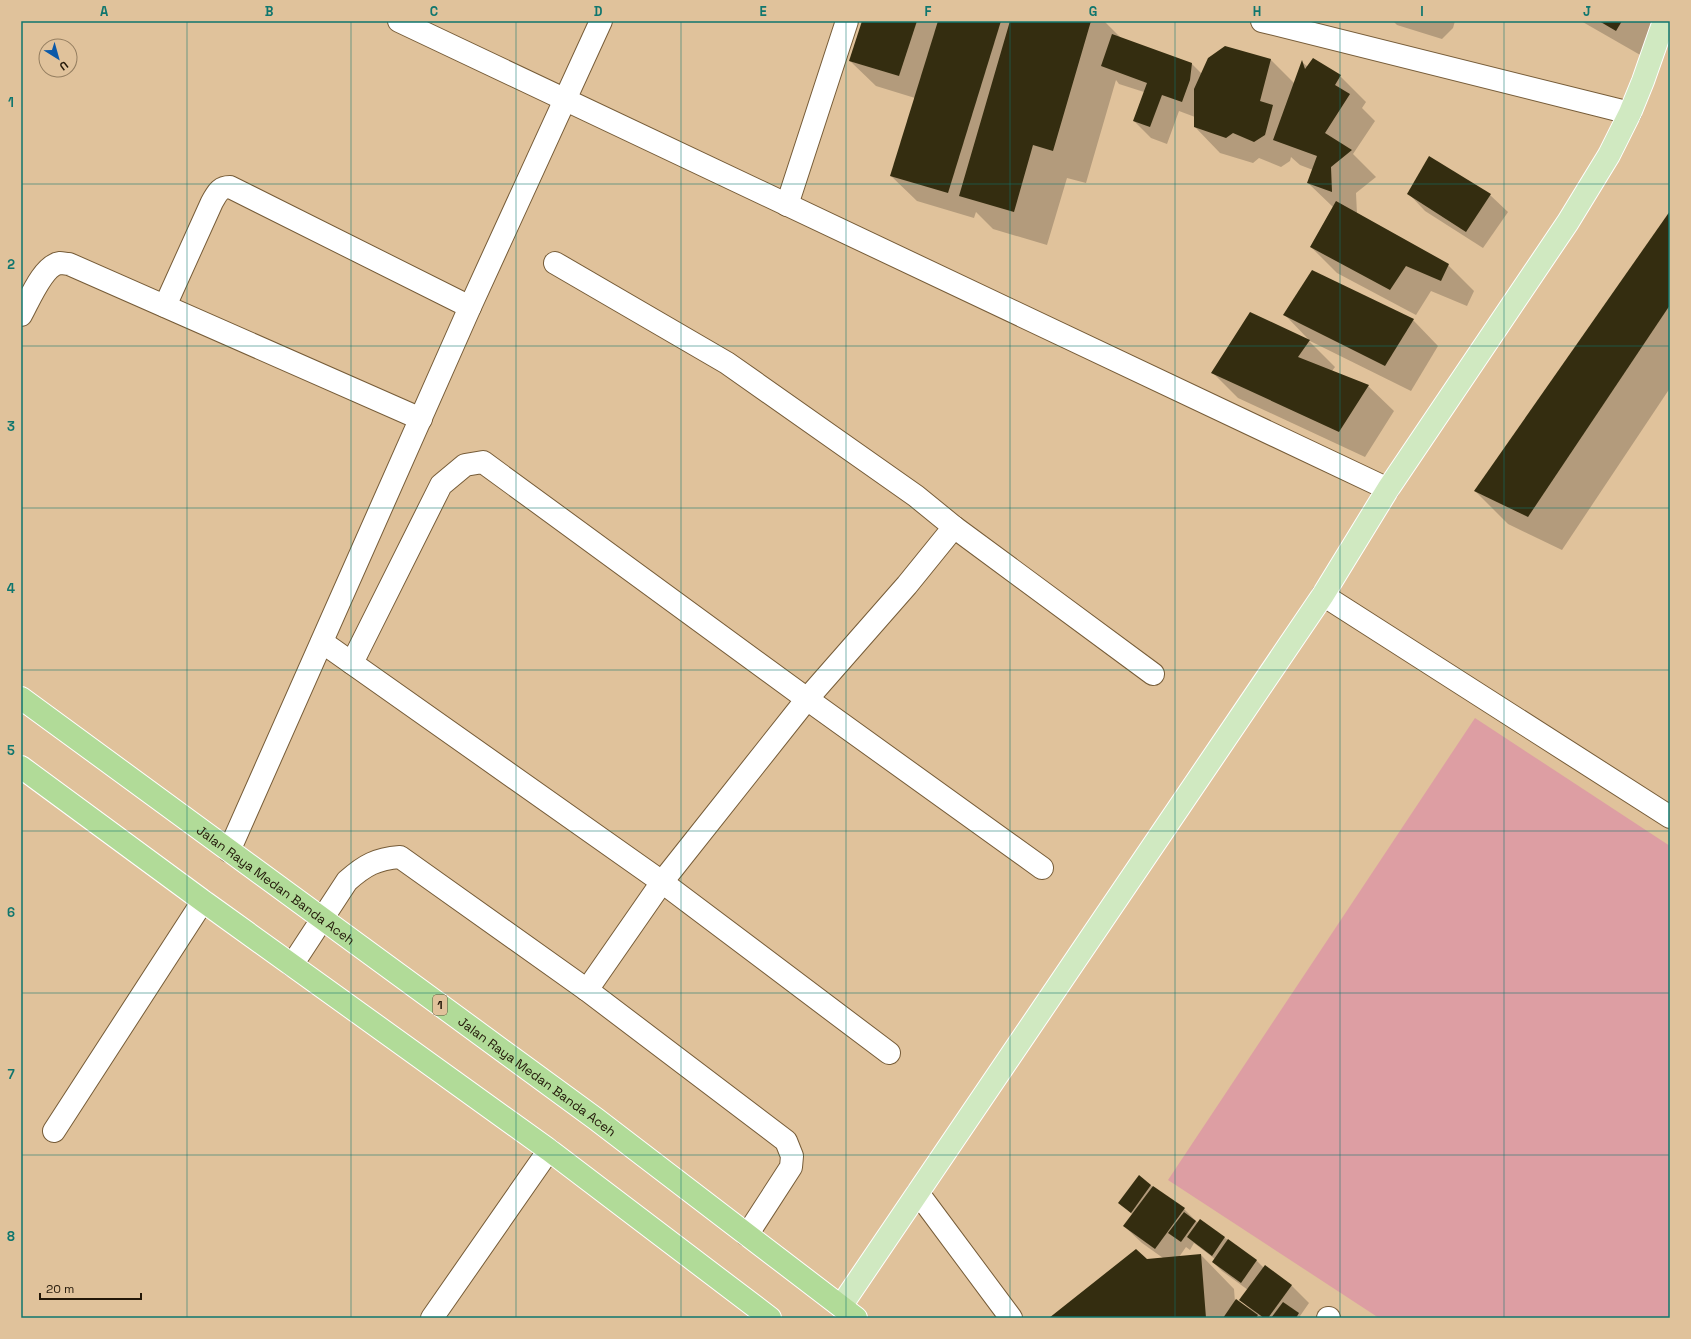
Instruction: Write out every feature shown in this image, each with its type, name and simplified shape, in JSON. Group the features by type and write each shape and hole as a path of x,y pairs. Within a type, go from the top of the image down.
{"highway":[{"name":"Jalan Raya Medan Banda Aceh","path":"21,698 596,1119 848,1312"},
{"path":"21,767 203,901 549,1150 770,1318"}],"main road":[{"path":"848,1312 918,1193 1323,595 1388,489 1568,222 1609,155 1630,113 1664,21"}],"street":[{"path":"399,21 1388,489"},
{"path":"229,851 470,307 601,21"},
{"path":"787,205 847,21"},
{"path":"1262,21 1630,113"},
{"path":"165,306 212,202 219,190 225,187 230,187 470,307"},
{"path":"21,315 48,270 61,263 69,264 421,419"},
{"path":"555,263 727,363 916,496 954,527 1153,674"},
{"path":"352,663 441,485 465,465 483,462 806,699 1042,868"},
{"path":"587,990 662,882 806,699 907,585 954,527"},
{"path":"1323,595 1670,817"},
{"path":"322,642 662,882 889,1053"},
{"path":"292,965 339,892 358,871 370,863 383,858 400,858 587,990 786,1141 792,1156 791,1167 747,1235"},
{"path":"54,1131 203,901"},
{"path":"432,1318 549,1150"},
{"path":"918,1193 1011,1318"}],"shaded area":[{"path":"1475,718 1670,846 1670,1318 1379,1318 1168,1180"}],"building":[{"path":"862,21 917,21 899,76 849,61"},
{"path":"938,21 1001,21 948,193 890,176"},
{"path":"1010,21 1091,21 1053,151 1033,145 1014,212 959,196"},
{"path":"1599,21 1622,21 1616,31"},
{"path":"1112,34 1192,63 1190,80 1182,102 1162,95 1150,127 1133,121 1147,83 1101,66"},
{"path":"1225,46 1271,59 1260,101 1273,105 1265,135 1254,142 1233,133 1226,138 1194,127 1194,89 1208,58"},
{"path":"1313,58 1341,75 1335,85 1350,94 1325,133 1352,150 1331,167 1332,192 1307,183 1317,156 1273,140 1302,60 1305,69"},
{"path":"1429,156 1491,194 1466,232 1407,194"},
{"path":"1336,201 1449,264 1441,281 1406,266 1390,290 1310,247"},
{"path":"1670,211 1670,305 1528,517 1474,491"},
{"path":"1312,270 1414,319 1385,366 1283,315"},
{"path":"1250,312 1310,340 1298,357 1369,385 1339,432 1211,373"},
{"path":"1139,1175 1151,1185 1131,1213 1118,1203"},
{"path":"1153,1186 1185,1208 1155,1249 1123,1226"},
{"path":"1184,1212 1196,1221 1181,1242 1168,1233"},
{"path":"1200,1219 1225,1237 1212,1256 1187,1237"},
{"path":"1228,1239 1257,1260 1241,1283 1212,1262"},
{"path":"1136,1249 1147,1259 1201,1254 1206,1318 1049,1318"},
{"path":"1265,1265 1292,1285 1268,1318 1264,1318 1239,1300"},
{"path":"1236,1299 1258,1315 1256,1318 1223,1318"},
{"path":"1283,1302 1299,1313 1296,1318 1271,1318"}]}
